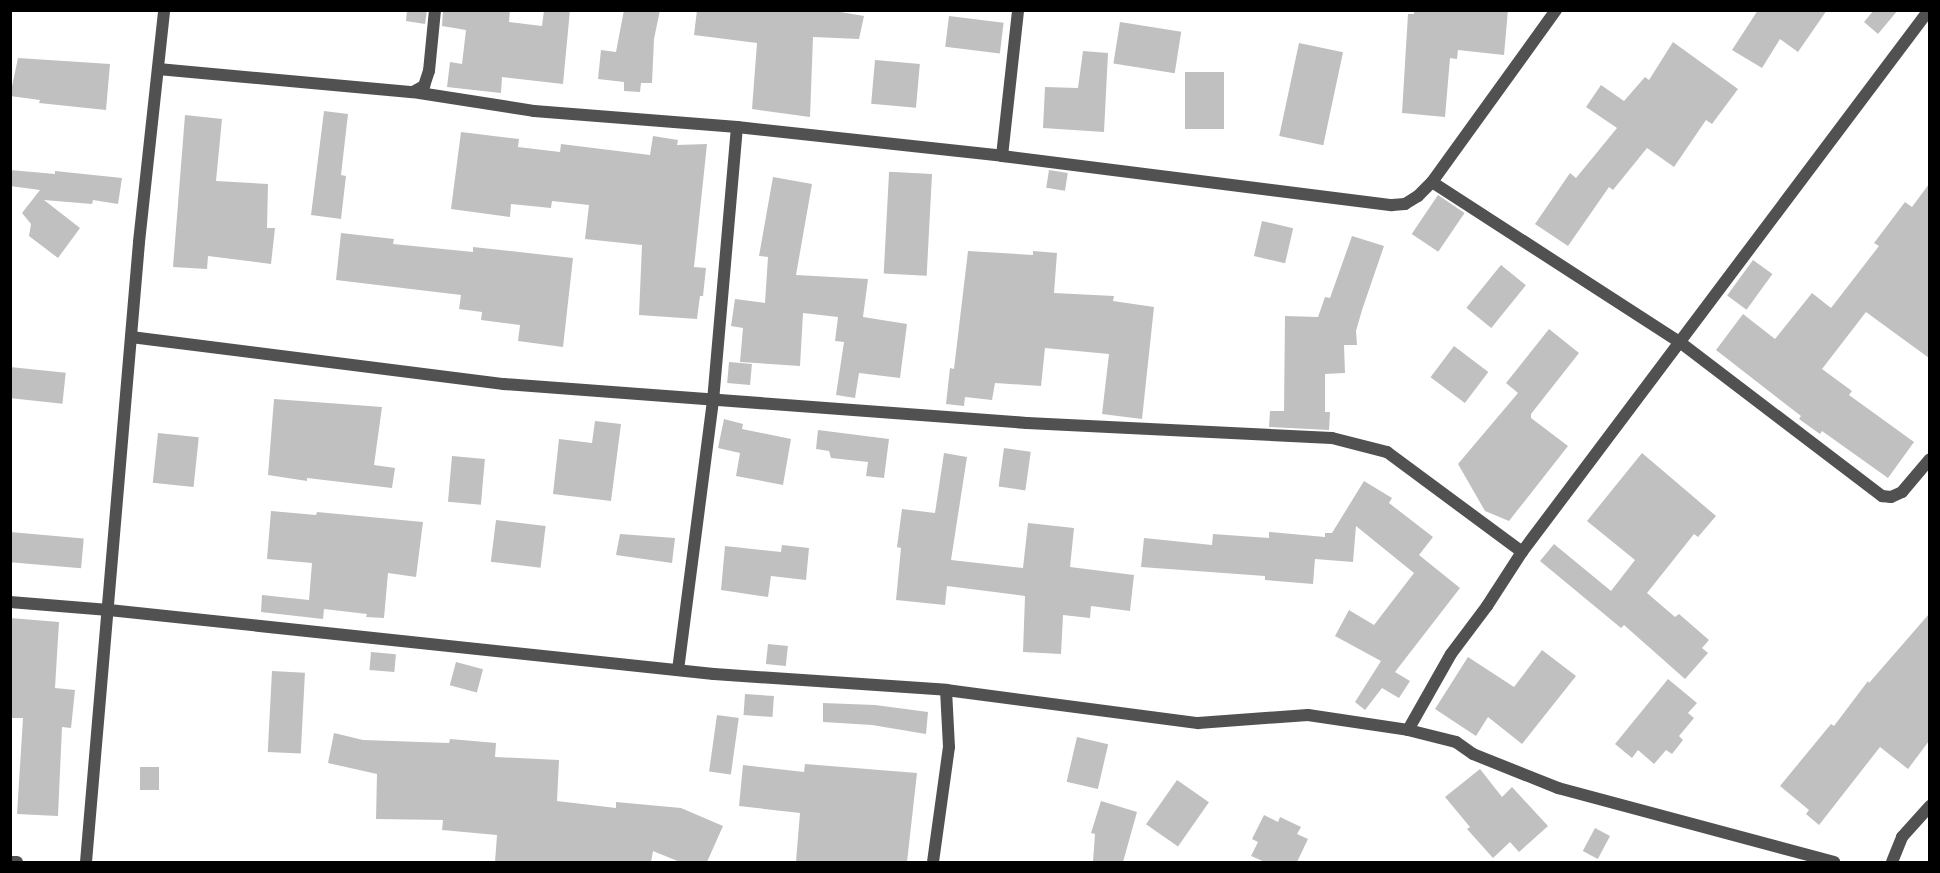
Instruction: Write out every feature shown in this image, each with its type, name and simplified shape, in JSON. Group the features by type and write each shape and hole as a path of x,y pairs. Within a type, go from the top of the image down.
{"street":[{"path":"86,862 131,337 164,10"},
{"path":"413,92 424,86 429,71 435,10"},
{"path":"1002,156 1017,10"},
{"path":"158,69 413,92 534,111 737,127 1002,156 1392,205 1405,204 1418,196 1432,182 1556,10"},
{"path":"1408,730 1451,654 1487,606 1522,552 1929,10"},
{"path":"678,670 713,401 737,127"},
{"path":"1432,182 1681,343 1882,496 1891,497 1902,492 1929,459"},
{"path":"131,337 493,383 1027,423 1332,438 1387,452 1522,552"},
{"path":"10,602 109,610 678,670 946,690 1198,723 1308,715 1408,730 1456,742 1473,754 1558,788 1834,862"},
{"path":"933,862 949,747 946,690"},
{"path":"1892,862 1902,837 1929,806"},
{"path":"10,862 16,862"}],"building":[{"path":"407,10 427,10 425,24 406,21"},
{"path":"443,10 510,10 509,22 542,26 544,10 570,10 563,84 502,77 501,93 447,87 450,62 462,64 466,30 442,26"},
{"path":"624,10 660,10 654,39 652,83 641,83 640,92 624,91 624,82 598,79 601,50 616,52"},
{"path":"697,10 829,10 864,16 859,39 813,37 810,117 752,109 757,43 694,35"},
{"path":"1414,10 1508,10 1504,55 1458,50 1457,59 1450,58 1445,117 1402,113 1408,14 1414,14"},
{"path":"1758,10 1827,10 1798,52 1780,39 1762,68 1732,50"},
{"path":"1874,10 1898,10 1878,34 1864,22"},
{"path":"949,16 1004,23 1000,53 945,47"},
{"path":"1120,22 1181,32 1175,73 1113,63"},
{"path":"1673,42 1738,89 1712,124 1706,120 1674,167 1647,148 1613,190 1609,187 1568,246 1535,224 1570,173 1576,178 1617,128 1586,107 1601,85 1624,101 1645,77 1649,80"},
{"path":"1299,43 1343,52 1323,145 1279,136"},
{"path":"1083,51 1108,53 1104,132 1043,128 1045,87 1078,88"},
{"path":"18,58 110,64 106,110 39,103 40,100 10,96"},
{"path":"875,60 920,64 916,108 871,104"},
{"path":"1185,72 1224,72 1224,129 1185,129"},
{"path":"324,111 348,114 341,175 346,176 341,219 311,215"},
{"path":"185,115 222,119 216,181 268,184 267,228 275,228 271,264 208,256 207,269 173,267"},
{"path":"461,132 519,139 518,147 560,152 561,144 650,155 653,136 678,140 677,145 707,144 694,267 706,268 703,296 700,296 697,319 639,315 642,245 585,239 589,205 552,201 551,208 511,204 510,217 451,209"},
{"path":"10,170 55,174 55,171 122,178 118,204 93,200 92,204 44,200 80,228 58,258 29,236 31,224 22,213 40,190 10,186"},
{"path":"1049,170 1068,173 1065,191 1046,188"},
{"path":"889,172 932,174 927,276 884,274"},
{"path":"773,177 812,184 796,275 868,279 863,317 907,324 900,378 859,373 855,398 836,395 844,342 835,341 838,317 803,313 800,366 740,362 743,328 731,326 735,299 765,303 768,257 759,256"},
{"path":"1929,184 1929,358 1866,312 1822,369 1852,391 1849,395 1914,442 1888,478 1822,431 1820,434 1799,419 1801,416 1716,350 1743,314 1775,339 1812,293 1831,308 1879,246 1874,243 1905,202 1912,207"},
{"path":"1438,195 1465,213 1438,252 1412,234"},
{"path":"1262,221 1293,228 1285,263 1254,256"},
{"path":"341,233 394,239 393,244 473,252 473,247 573,258 563,347 518,341 520,325 481,320 482,312 459,309 461,295 336,280"},
{"path":"1352,236 1384,246 1356,331 1357,345 1344,345 1345,373 1325,374 1325,412 1330,412 1329,430 1269,427 1270,411 1284,411 1285,316 1318,317 1325,297 1330,298"},
{"path":"968,251 1033,255 1033,251 1057,253 1054,293 1114,296 1113,301 1154,307 1142,419 1102,414 1109,354 1045,348 1041,386 995,383 992,400 965,397 964,406 946,404 950,368 954,369"},
{"path":"1753,260 1772,274 1747,310 1727,296"},
{"path":"1501,265 1526,285 1491,328 1466,308"},
{"path":"1549,329 1579,353 1531,414 1531,418 1568,446 1509,521 1485,511 1458,464 1518,393 1506,383"},
{"path":"1454,346 1488,372 1465,403 1431,377"},
{"path":"729,362 752,364 750,385 727,383"},
{"path":"10,367 66,373 62,404 10,398"},
{"path":"274,399 382,407 374,465 395,468 392,488 307,478 307,481 268,475"},
{"path":"724,419 743,424 742,429 791,439 783,485 736,476 740,453 718,448"},
{"path":"595,421 621,424 611,501 553,494 559,439 592,443"},
{"path":"818,430 889,439 884,478 866,476 868,462 831,458 829,451 816,449"},
{"path":"158,433 199,437 194,487 153,483"},
{"path":"1004,448 1031,452 1025,490 999,487"},
{"path":"944,453 967,457 951,560 1023,568 1028,523 1074,528 1070,567 1134,575 1130,611 1091,606 1090,618 1063,615 1061,654 1023,652 1025,596 947,586 945,605 896,600 901,548 897,547 902,509 935,513"},
{"path":"1642,453 1716,516 1698,537 1694,534 1647,593 1675,617 1679,614 1709,640 1702,648 1708,653 1685,679 1624,625 1621,628 1540,561 1554,544 1611,591 1635,560 1587,521"},
{"path":"452,456 485,459 481,505 448,502"},
{"path":"1364,481 1392,498 1389,503 1433,537 1419,555 1460,588 1395,672 1410,681 1399,698 1382,688 1365,710 1355,702 1381,661 1335,636 1349,610 1374,625 1414,573 1356,526 1353,562 1315,559 1313,584 1265,580 1265,576 1141,567 1144,538 1212,545 1213,534 1269,538 1269,532 1325,537 1325,533 1332,533"},
{"path":"271,511 316,515 317,512 423,522 416,577 388,573 384,618 324,609 323,619 261,612 262,595 309,600 312,563 267,559"},
{"path":"496,520 546,526 541,568 491,562"},
{"path":"10,532 84,538 81,568 10,562"},
{"path":"620,534 675,538 672,563 616,555"},
{"path":"782,545 809,548 806,580 771,576 768,597 721,590 725,546 781,552"},
{"path":"1929,614 1929,741 1908,769 1880,747 1819,825 1806,814 1809,810 1780,786 1831,724 1834,726 1868,681 1869,683"},
{"path":"10,618 59,622 55,688 75,690 71,728 62,727 58,816 17,814 23,718 10,718"},
{"path":"768,644 788,646 786,666 766,664"},
{"path":"1542,650 1576,676 1522,744 1488,717 1476,736 1435,709 1468,657 1514,687"},
{"path":"371,652 396,654 394,672 369,670"},
{"path":"456,662 483,669 477,692 450,685"},
{"path":"272,671 305,673 301,754 268,752"},
{"path":"1668,679 1697,703 1688,713 1694,718 1679,736 1683,740 1672,754 1666,750 1654,764 1638,750 1632,758 1615,744"},
{"path":"745,694 774,696 772,717 744,715"},
{"path":"823,703 875,705 928,712 926,734 872,725 823,722"},
{"path":"717,715 739,718 731,775 709,771"},
{"path":"334,733 363,740 449,743 450,739 496,743 495,757 559,760 557,801 616,808 616,802 681,808 723,826 707,862 680,862 653,851 651,862 495,862 497,835 442,830 443,820 376,819 377,774 328,763"},
{"path":"1077,737 1108,744 1098,789 1067,782"},
{"path":"805,764 917,773 907,862 796,861 800,813 739,806 743,765 804,772"},
{"path":"140,767 159,767 159,790 140,790"},
{"path":"1480,769 1502,797 1512,787 1548,826 1519,852 1510,842 1493,858 1467,829 1470,827 1445,797"},
{"path":"1177,780 1209,802 1178,847 1146,824"},
{"path":"1101,801 1137,812 1123,862 1093,862 1095,834 1091,833"},
{"path":"1264,815 1278,822 1280,817 1301,827 1297,834 1308,839 1297,862 1265,862 1251,856 1258,842 1252,839"},
{"path":"1595,828 1610,836 1598,859 1583,851"}]}
